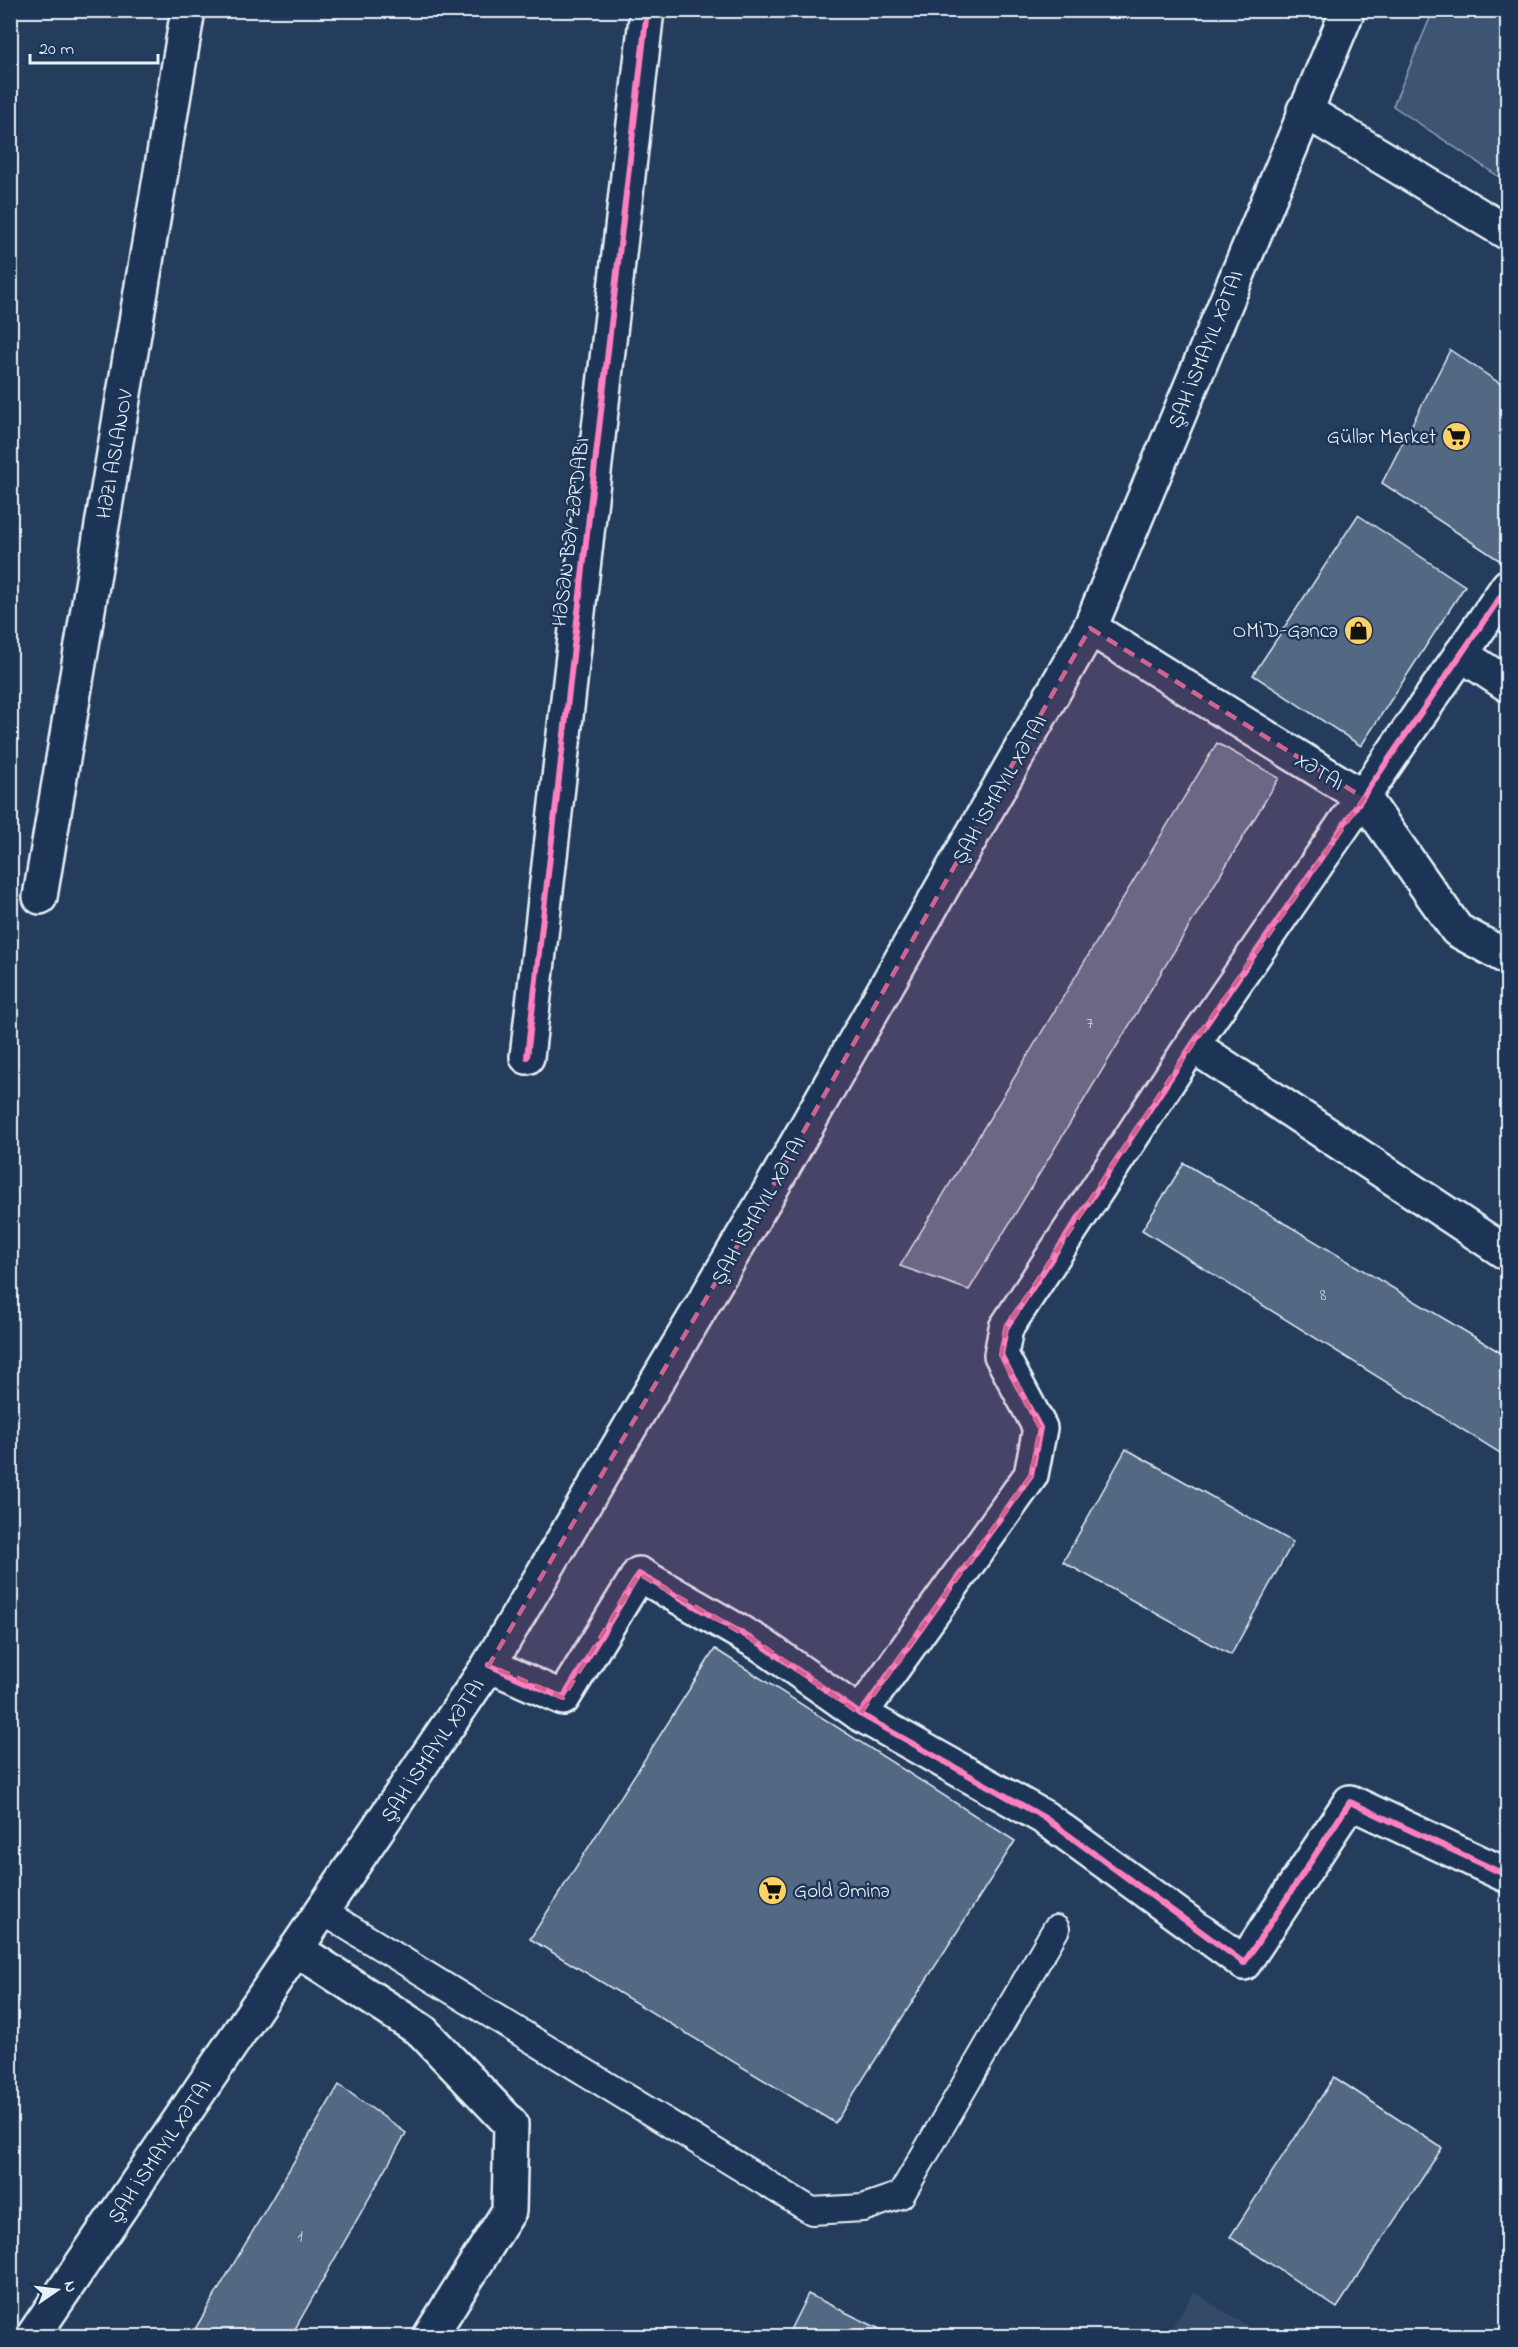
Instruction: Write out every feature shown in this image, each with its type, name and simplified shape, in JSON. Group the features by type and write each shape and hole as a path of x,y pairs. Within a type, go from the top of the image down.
{"street":[{"name":"HƏZI ASLANOV","path":"40,897 188,10"},
{"name":"HƏSƏN BƏY ZƏRDABI","path":"527,1057 647,10"},
{"path":"33,2337 489,1665 768,1194 1090,628 1304,110 1348,10"},
{"path":"1304,110 1508,233"},
{"path":"860,1714 1031,1475 1040,1428 1002,1355 1006,1328 1192,1045 1508,586"},
{"name":"XƏTAI","path":"1090,628 1364,798 1457,930 1508,958"},
{"path":"1461,654 1508,685"},
{"path":"1192,1045 1508,1254"},
{"path":"489,1665 563,1698 639,1574 762,1645 860,1714 1045,1818 1244,1963 1350,1802 1508,1876"},
{"path":"296,1949 422,2031 511,2124 509,2211 430,2337"}],"lane":[{"path":"322,1911 812,2211 862,2208 901,2195 1056,1929"}],"highlighted area":[{"path":"1090,628 1364,798 1192,1045 1006,1328 1001,1355 1040,1428 1031,1475 860,1714 762,1645 639,1574 563,1698 489,1665 768,1194"}],"shaded area":[{"path":"1433,11 1507,11 1507,182 1393,106"},
{"path":"1194,2292 1263,2336 1167,2336"}],"building":[{"name":"Güllər Market","path":"1450,350 1508,389 1508,566 1382,483"},
{"name":"OMİD-Gəncə","path":"1358,515 1465,586 1361,746 1253,675"},
{"path":"1217,743 1279,778 969,1290 900,1266"},
{"path":"1184,1163 1508,1357 1508,1458 1142,1230"},
{"path":"1126,1449 1293,1542 1231,1655 1063,1562"},
{"name":"Gold Əminə","path":"715,1649 1015,1841 835,2123 530,1939"},
{"path":"1334,2077 1442,2148 1337,2308 1230,2237"},
{"path":"339,2085 406,2133 291,2336 191,2336"},
{"path":"808,2294 894,2336 787,2336"}],"cycle path":[{"path":"527,1057 647,10"},
{"path":"860,1714 1031,1475 1040,1428 1001,1355 1006,1328 1192,1045 1508,586"},
{"path":"489,1665 563,1698 639,1574 762,1645 860,1714 1045,1818 1244,1963 1350,1802 1508,1876"}],"place":[{"name":"Güllər Market","path":"1457,436"},
{"name":"OMİD-Gəncə","path":"1359,630"},
{"name":"Gold Əminə","path":"773,1890"}]}
